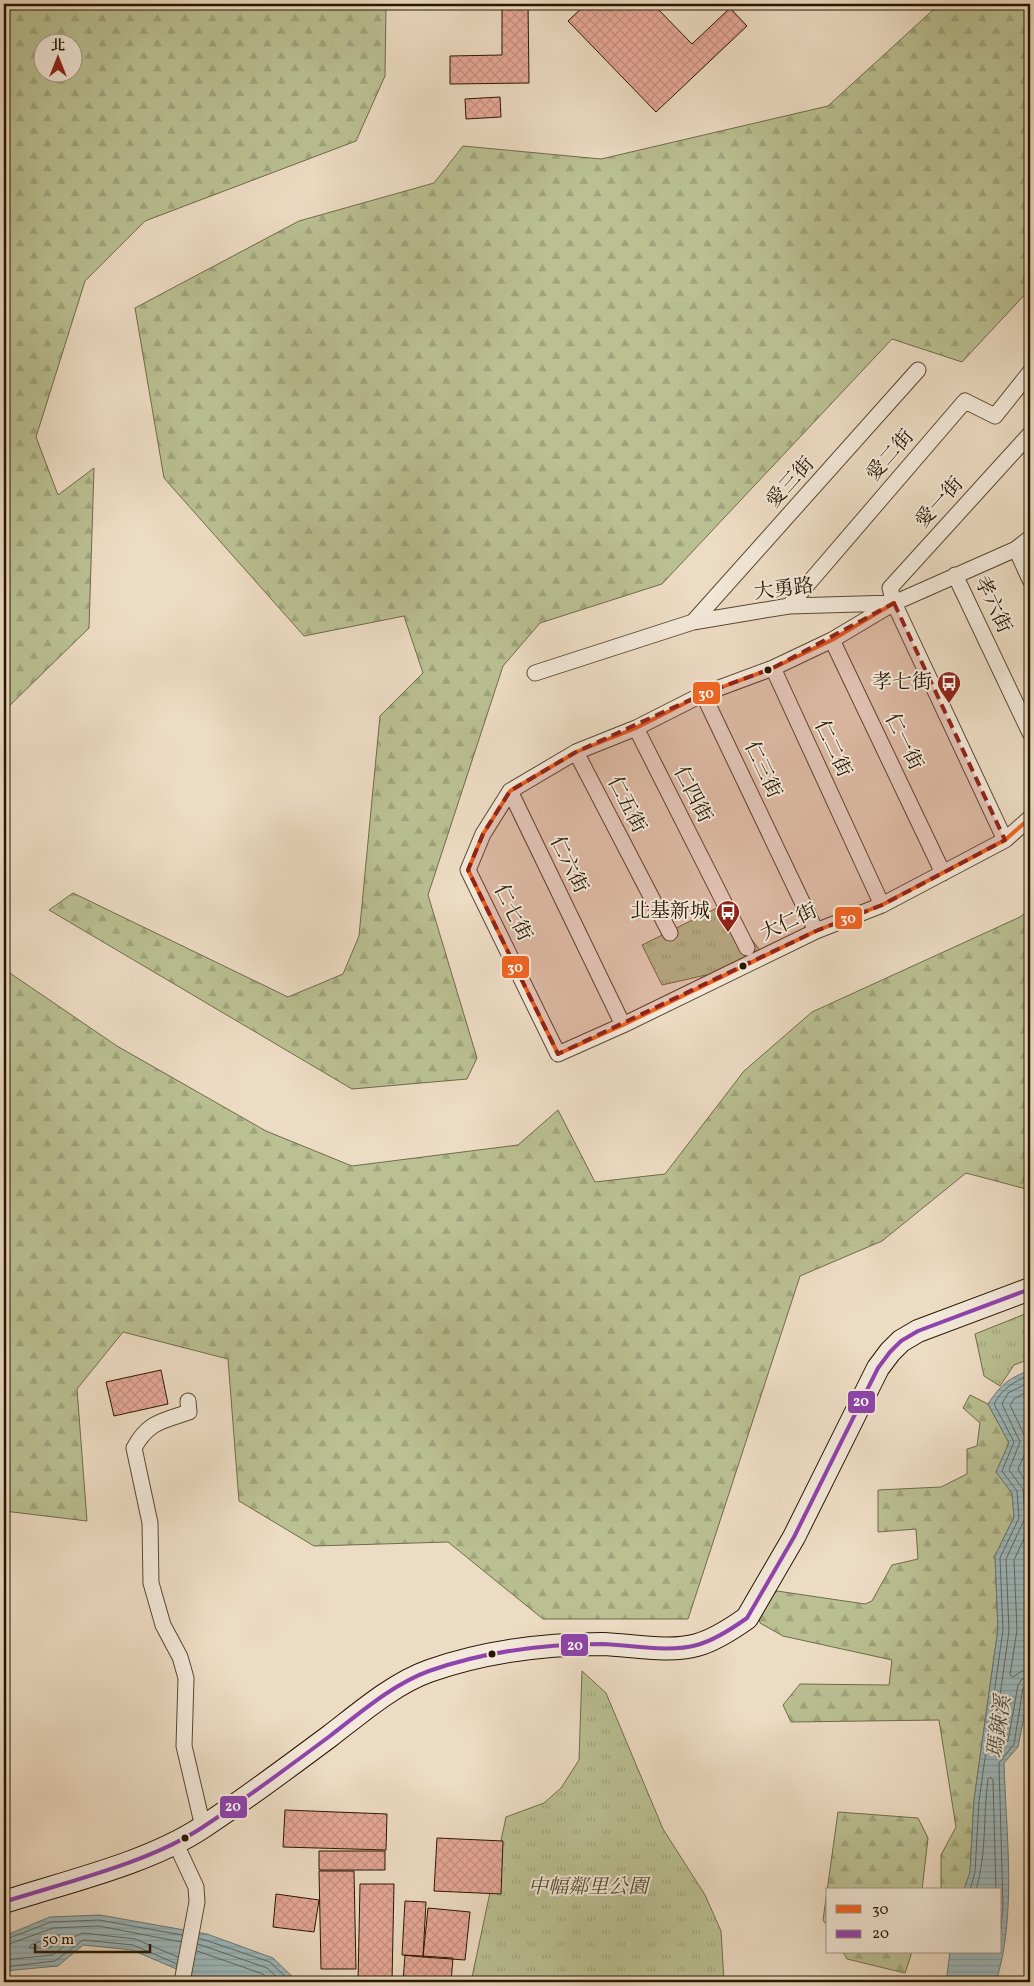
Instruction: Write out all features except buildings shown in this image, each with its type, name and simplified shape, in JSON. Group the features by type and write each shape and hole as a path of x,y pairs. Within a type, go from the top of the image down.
{"street":[{"name":"愛三街","path":"693,622 918,370"},
{"name":"愛二街","path":"789,606 965,401 995,416 1030,372"},
{"name":"愛一街","path":"894,603 890,588 1030,434"},
{"name":"大勇路","path":"535,673 693,622 789,606 894,603 1016,549 1030,538"},
{"path":"1016,549 1030,580"},
{"name":"孝六街","path":"955,575 1030,733"},
{"path":"510,792 576,752 636,728 703,694 773,668 832,640 894,603 1005,840"},
{"name":"仁一街","path":"832,640 944,873"},
{"name":"仁二街","path":"773,668 882,905"},
{"name":"仁三街","path":"703,694 816,931"},
{"name":"仁四街","path":"636,728 747,948"},
{"name":"仁五街","path":"576,752 670,933"},
{"name":"仁六街","path":"510,792 624,1025"},
{"name":"仁七街","path":"510,792 483,834 468,870 558,1054"},
{"name":"大仁街","path":"558,1054 624,1025 816,931 882,905 1005,840 1030,818"},
{"path":"4,1902 176,1844 203,1827 372,1704 427,1672 514,1651 602,1644 639,1647 696,1645 736,1626 747,1618 794,1538 856,1409 878,1368 890,1352 901,1341 918,1331 1030,1289"},
{"path":"188,1401 188,1412 155,1423 142,1434 134,1448 150,1523 151,1583 163,1625 180,1656 186,1678 184,1746 203,1827"},
{"path":"176,1844 196,1887 197,1902 196,1918 182,1982"}],"highlighted area":[{"path":"894,603 1005,840 882,905 816,931 558,1054 468,870 483,834 510,791 576,752 703,694 773,668"}],"green space":[{"path":"4,4 386,4 385,76 356,141 145,221 85,281 36,437 58,495 94,468 89,628 4,711"},
{"path":"961,4 1030,4 1030,289 962,362 892,339 662,584 540,623 503,666 428,895 477,1058 467,1079 352,1089 49,910 73,893 288,997 343,974 359,936 380,716 423,673 404,616 304,636 164,478 135,308 299,221 434,183 463,146 601,159 828,106 933,10"},
{"path":"725,904 768,961 662,985 642,945"},
{"path":"1030,909 1030,1190 966,1173 882,1241 800,1276 688,1619 543,1619 448,1542 314,1546 239,1501 228,1359 123,1332 77,1389 87,1521 4,1511 4,969 117,1046 266,1131 352,1166 518,1145 558,1110 595,1182 665,1174 744,1071 812,1012 1020,917"},
{"path":"1030,1312 1030,1359 1014,1365 1000,1386 984,1376 975,1334"},
{"path":"970,1395 988,1404 1009,1443 996,1472 1012,1493 1014,1517 995,1556 998,1629 974,1800 970,1872 965,1888 941,1888 941,1855 956,1827 939,1720 791,1722 783,1705 800,1684 889,1685 892,1660 783,1636 760,1623 758,1612 777,1591 865,1604 872,1601 892,1565 918,1559 916,1529 878,1532 878,1490 941,1487 967,1474 967,1449 977,1446 980,1423 963,1408"},
{"name":"中幅鄰里公園","path":"582,1671 606,1693 663,1829 705,1895 721,1931 724,1982 471,1982 506,1817 544,1803 561,1788 579,1760"},
{"path":"838,1812 918,1818 928,1838 922,1888 827,1888"},
{"path":"826,1898 826,1924 823,1920"},
{"path":"844,1954 911,1954 905,1973 847,1959"}],"water":[{"name":"瑪鋉溪","path":"1030,1370 1030,1661 1027,1702 1018,1747 1004,1763 1009,1874 1006,1929 1002,1956 996,1982 946,1982 950,1954 1002,1954 1002,1888 965,1888 970,1872 974,1800 998,1629 995,1556 1014,1517 1012,1493 996,1472 1009,1443 988,1404 1006,1383"},
{"path":"100,1915 207,1934 273,1958 298,1982 207,1982 132,1950 83,1945 58,1966 4,1971 4,1936 50,1917"}],"transit line":[{"name":"30","path":"894,603 832,640 773,668 703,694 636,728 576,752 510,791 483,834 468,870 558,1054 623,1025 816,931 882,905 1005,840 1030,818"},
{"name":"20","path":"4,1902 133,1861 181,1840 251,1794 390,1691 429,1671 450,1664 515,1650 581,1644 674,1648 697,1645 724,1633 747,1618 794,1537 878,1368 890,1352 901,1341 918,1331 1030,1289"}],"place":[{"name":"孝七街","path":"949,704"},
{"name":"北基新城","path":"728,933"}]}
